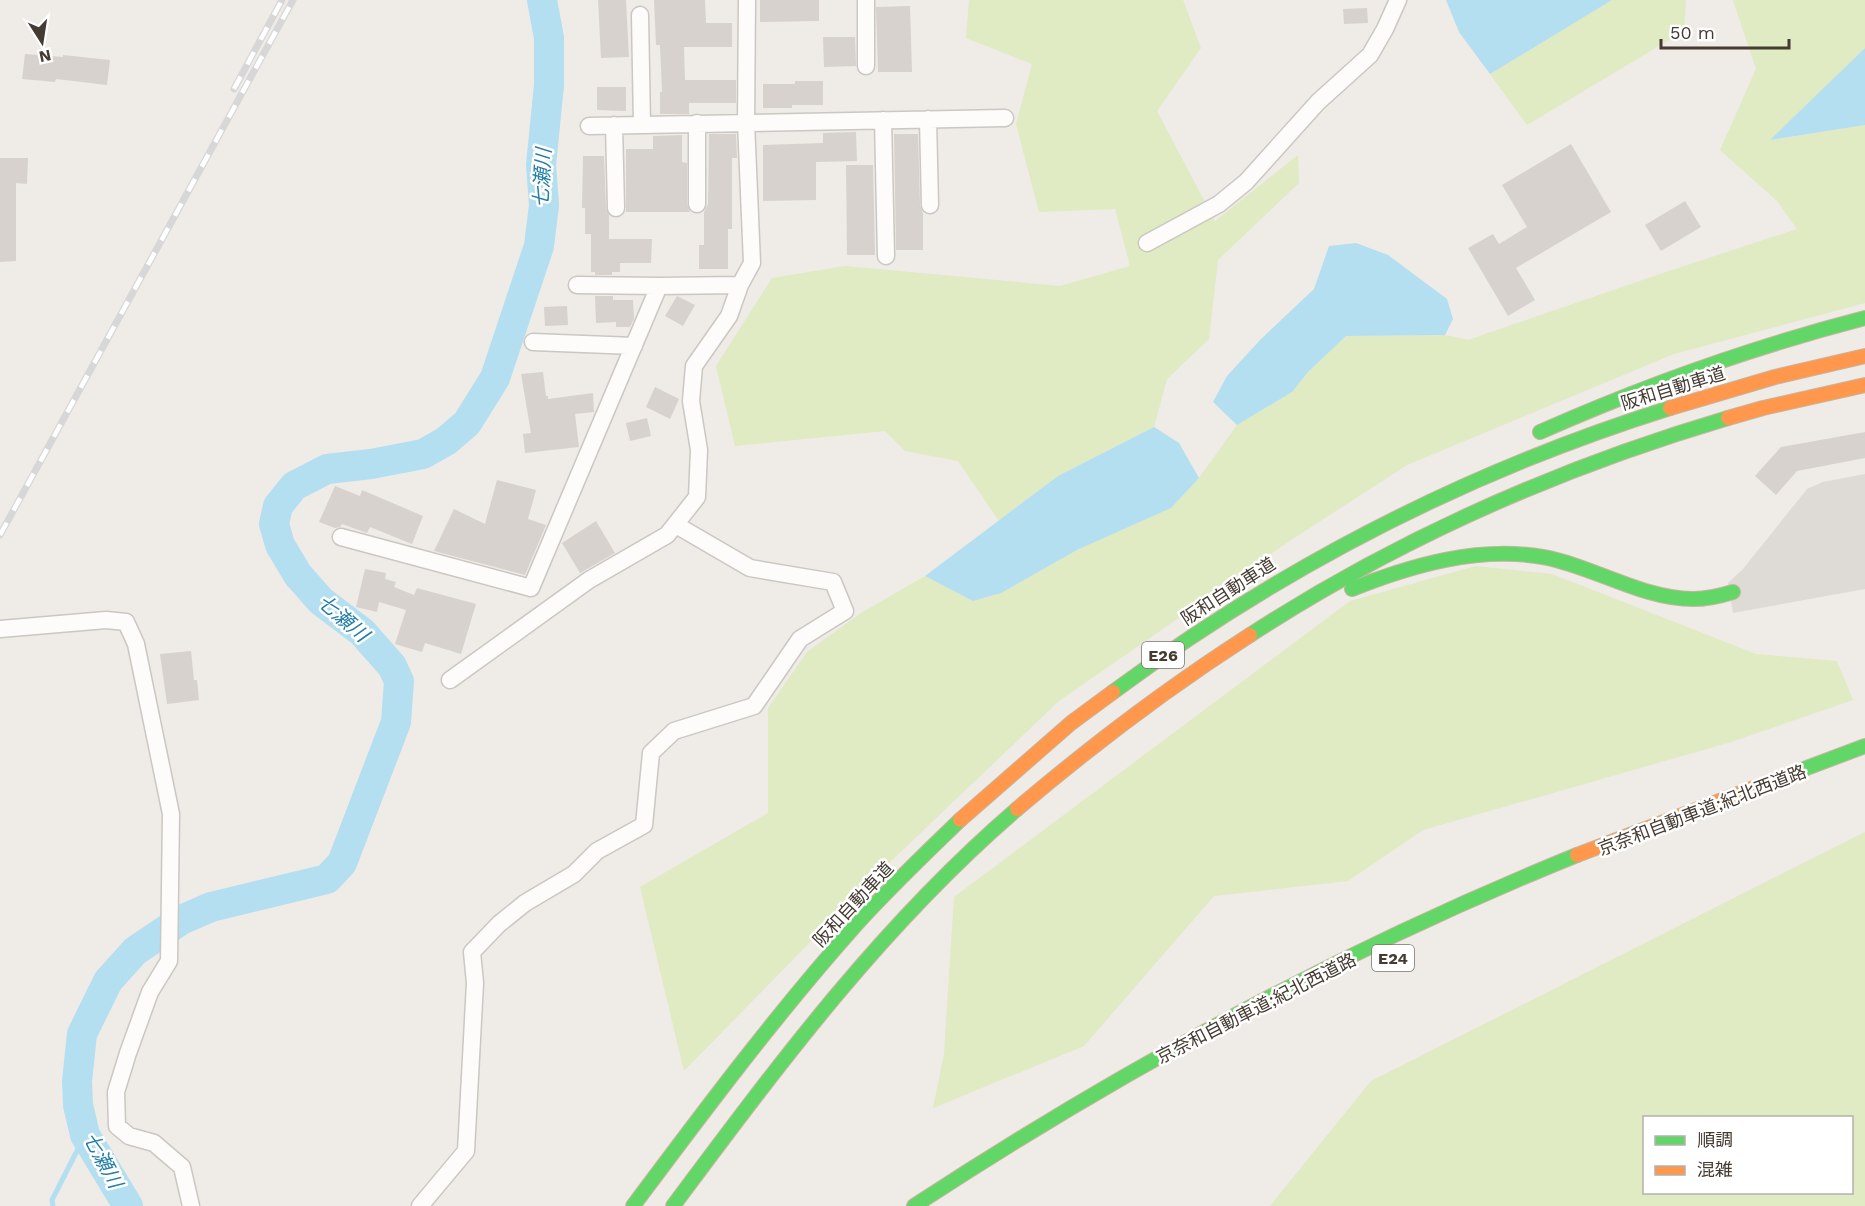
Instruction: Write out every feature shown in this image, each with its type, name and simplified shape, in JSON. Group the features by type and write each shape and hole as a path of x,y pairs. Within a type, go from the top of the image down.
{"highway":[{"path":"1532,436 1584,412 1716,361 1792,337 1865,318"},
{"name":"阪和自動車道","path":"633,1206 763,1035 827,957 890,888 960,820 1053,738 1140,670 1235,606 1318,556 1477,478 1573,439 1662,408 1865,356"},
{"name":"E26","path":"673,1206 794,1045 849,978 911,909 987,835 1071,763 1158,697 1252,631 1334,581 1414,538 1563,473 1669,435 1764,408 1865,385"},
{"path":"1318,556 1392,506"},
{"path":"987,835 1165,701 1326,600 1370,581 1419,566 1464,557 1509,555 1554,560 1614,580 1690,599 1733,592"},
{"name":"京奈和自動車道;紀北西道路","path":"914,1206 976,1165 1115,1082 1302,979 1492,890 1865,746"}],"street":[{"path":"450,680 589,580 667,535 697,497 699,450 691,401 694,366 729,316 740,285 752,262 746,122 747,0"},
{"path":"866,0 866,66"},
{"path":"1147,243 1219,204 1246,182 1318,102 1370,55 1398,0"},
{"path":"640,15 642,125"},
{"path":"589,126 1005,118"},
{"path":"928,119 930,205"},
{"path":"883,120 886,256"},
{"path":"697,123 697,204"},
{"path":"614,125 616,208"},
{"path":"577,285 740,285"},
{"path":"340,537 531,588 659,286"},
{"path":"533,342 634,346"},
{"path":"420,1206 466,1151 475,983 472,952 499,924 525,903 574,874 597,851 644,825 651,753 674,731 754,706 800,639 845,611 833,582 750,568 676,525"},
{"path":"0,629 106,620 126,622 136,644 171,814 169,961 150,992 128,1053 116,1092 117,1126 129,1136 154,1143 182,1167 191,1206"}],"green space":[{"path":"969,0 1183,0 1201,48 1157,111 1215,221 1298,155 1299,183 1218,260 1209,339 1167,379 1154,427 1058,476 999,521 958,461 905,451 885,431 735,446 716,366 772,278 845,266 1060,286 1130,266 1115,209 1039,212 1016,124 1032,64 966,38"},
{"path":"1612,0 1686,0 1684,31 1527,125 1490,74"},
{"path":"1733,0 1865,0 1865,48 1771,140 1865,125 1865,303 1674,354 1407,465 1291,540 1059,701 866,885 684,1071 640,887 768,813 768,708 807,652 861,613 925,576 973,601 1001,593 1077,550 1171,508 1199,478 1237,425 1292,392 1308,372 1346,336 1445,335 1468,340 1797,229 1777,201 1720,150 1756,69"},
{"path":"1476,566 1552,574 1756,654 1837,661 1853,700 1731,742 1423,830 1348,881 1214,896 1084,1046 933,1108 944,1054 954,897 1350,601"},
{"path":"1865,832 1865,1206 1270,1206 1371,1081"}],"shaded area":[{"path":"1865,474 1865,589 1733,613 1728,583 1743,569 1807,489 1823,482"}],"water":[{"path":"1446,0 1612,0 1490,74 1459,32"},
{"path":"1865,48 1865,125 1770,140"},
{"path":"1356,243 1388,255 1447,299 1453,319 1445,335 1346,336 1308,372 1292,392 1237,425 1213,402 1227,376 1260,340 1314,289 1329,246"},
{"path":"1154,427 1179,443 1199,478 1171,508 1077,550 1001,593 973,601 925,576 1058,476"}],"building":[{"path":"598,0 626,0 629,57 601,58"},
{"path":"654,0 705,0 706,23 732,23 732,47 684,47 685,80 736,80 736,103 689,103 689,114 660,114 660,92 662,92 660,45 656,45"},
{"path":"760,0 819,0 819,21 760,22"},
{"path":"910,6 912,72 878,72 876,7"},
{"path":"1367,8 1368,23 1344,24 1343,9"},
{"path":"823,37 855,37 856,66 824,67"},
{"path":"25,54 110,60 107,85 56,79 55,82 22,79"},
{"path":"795,81 823,81 823,105 763,108 763,84 795,84"},
{"path":"597,87 626,87 626,111 597,110"},
{"path":"856,132 857,161 816,162 816,200 763,201 763,145 823,143 823,133"},
{"path":"709,134 736,134 737,158 732,158 732,229 728,229 728,269 699,269 699,245 704,245 704,212 708,204"},
{"path":"894,134 918,134 923,250 896,250"},
{"path":"682,135 682,162 687,163 687,204 690,212 626,212 626,149 653,149 653,136"},
{"path":"1571,144 1611,212 1516,268 1535,300 1508,316 1468,248 1493,234 1499,244 1527,227 1502,185"},
{"path":"583,156 604,156 609,239 652,239 651,263 620,263 620,272 612,272 612,275 595,275 595,272 591,272 591,234 585,234 585,208 582,208"},
{"path":"0,158 28,158 27,184 16,183 16,261 0,262"},
{"path":"846,165 873,165 875,255 847,255"},
{"path":"1685,201 1701,227 1661,251 1645,225"},
{"path":"595,296 613,296 613,300 633,300 634,319 630,327 616,327 616,322 596,323"},
{"path":"677,296 695,305 683,326 665,316"},
{"path":"567,306 568,325 545,326 544,307"},
{"path":"543,372 548,399 593,393 594,412 575,414 579,447 525,453 523,434 531,433 521,374"},
{"path":"655,387 679,399 670,419 646,407"},
{"path":"647,418 651,436 630,441 626,423"},
{"path":"1865,432 1865,458 1797,471 1776,495 1755,476 1781,447"},
{"path":"497,480 536,490 528,519 546,525 525,575 434,551 454,509 485,524"},
{"path":"335,486 360,496 362,490 423,516 412,544 370,527 367,533 342,524 335,528 319,522"},
{"path":"596,521 615,553 580,573 562,543"},
{"path":"365,569 386,573 385,579 396,582 394,587 414,595 417,588 476,604 461,654 425,643 422,652 395,644 406,610 379,602 377,612 356,607"},
{"path":"191,651 199,700 167,704 160,654"}],"waterway":[{"name":"七瀬川","path":"128,1206 85,1135 78,1105 77,1081 82,1034 108,981 135,951 181,920 211,907 327,879 342,863 396,722 399,681 392,666 362,632 321,601 298,575 280,545 274,524 278,506 294,486 327,469 371,464 423,454 446,441 467,423 495,378 539,246 544,205 541,165 549,85 549,38 542,0"},
{"path":"53,1206 52,1200 85,1135"}],"railway":[{"path":"234,89 282,0"},
{"path":"0,535 293,0"}],"traffic: fast":[{"path":"1540,432 1620,398 1700,368 1782,341 1865,318"},
{"path":"1113,692 1177,646 1243,604 1380,527 1522,461 1670,408"},
{"path":"1250,635 1363,568 1481,509 1603,460 1728,418"},
{"path":"1352,589 1422,565 1470,556 1519,554 1562,561 1636,588 1674,598 1703,598 1733,592"},
{"path":"1788,775 1865,746"},
{"path":"673,1206 752,1100 877,948 921,900 1017,809"},
{"path":"633,1206 740,1064 796,995 879,900 960,820"},
{"path":"914,1206 1073,1107 1237,1014 1405,930 1577,855"}],"traffic: slow":[{"path":"1670,408 1775,377 1865,356"},
{"path":"1728,418 1865,385"},
{"path":"1017,809 1131,718 1250,635"},
{"path":"960,820 1071,723 1113,692"},
{"path":"1577,855 1788,775"}]}
